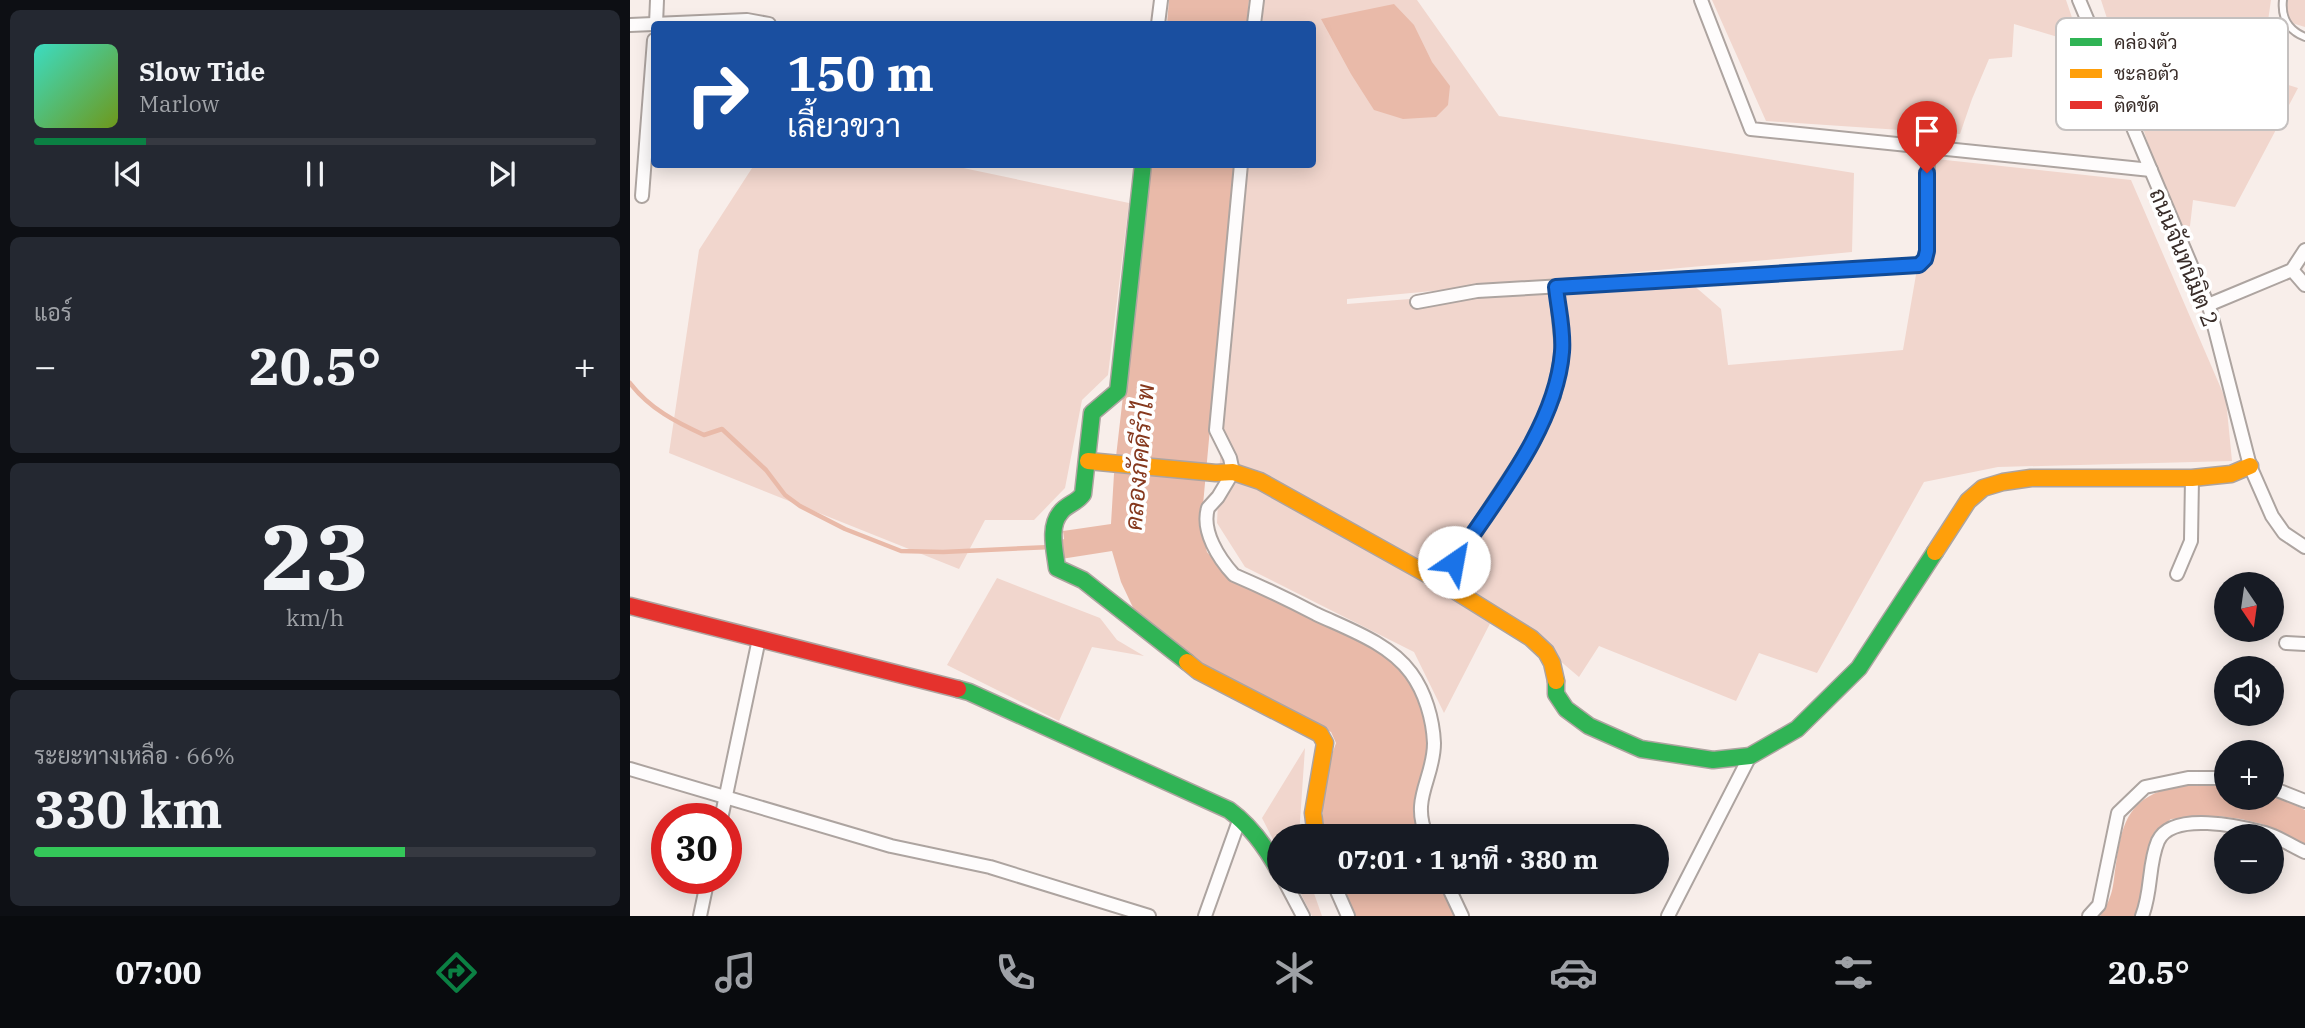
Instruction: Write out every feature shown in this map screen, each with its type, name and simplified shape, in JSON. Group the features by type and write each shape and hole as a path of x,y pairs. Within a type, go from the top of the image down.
{"street":[{"path":"656,21 657,0"},
{"path":"1158,21 1161,0"},
{"path":"1254,21 1257,0"},
{"path":"1701,0 1751,129 2151,170"},
{"name":"ถนนจันทนิมิต 2","path":"2079,0 2087,18"},
{"path":"724,21 752,21"},
{"path":"630,26 651,24"},
{"path":"642,195 651,79"},
{"name":"ถนนจันทนิมิต 2","path":"2134,130 2208,305 2250,466 2272,516 2284,533 2305,547"},
{"path":"1417,302 1477,291 1919,265 1925,259 1927,251 1928,147"},
{"path":"1143,168 1118,391 1092,413 1096,462 1080,499 1062,509 1053,523 1058,570 1083,580 1198,671 1320,734 1325,743 1313,813 1314,824"},
{"path":"1241,168 1216,430 1230,458 1218,497 1206,512 1207,526 1220,561 1234,575 1335,622 1391,653 1410,671 1428,709 1434,745 1420,815 1423,824"},
{"path":"2208,305 2292,270 2305,250"},
{"path":"2292,270 2305,285"},
{"path":"1441,582 1535,439 1554,396 1562,350 1556,287"},
{"path":"1096,462 1225,473 1260,481 1441,582 1531,638 1546,652 1552,663 1556,694 1566,709 1589,726 1640,749 1713,760 1750,756 1797,729 1858,668 1968,501 1983,488 2031,478 2192,478 2231,474 2250,466"},
{"path":"2177,574 2191,541 2192,478"},
{"path":"630,606 969,692 1217,804 1240,818 1267,848"},
{"path":"725,803 759,639"},
{"path":"2286,643 2305,644"},
{"path":"1668,916 1750,756"},
{"path":"630,769 891,846 990,867 1149,916"},
{"path":"2089,916 2099,905 2118,813 2145,787 2188,778 2214,778"},
{"path":"2284,793 2305,801"},
{"path":"1205,916 1240,818"},
{"path":"2142,916 2147,905 2158,843 2164,832 2183,824 2224,824 2268,834 2305,852"},
{"path":"700,916 705,894"},
{"path":"1291,894 1303,916"},
{"path":"1338,894 1348,916"},
{"path":"1452,894 1462,916"}],"lane":[{"path":"2283,0 2284,18"},
{"path":"2288,25 2305,37"}],"shaded area":[{"path":"1264,0 1417,0 1499,116 1854,173 1852,252 1347,299 1347,304 1684,277 1721,309 1728,365 1903,350 1936,159 2131,180 2226,400 2232,461 1998,467 1924,482 1817,673 1759,653 1736,701 1599,646 1579,677 1498,608 1444,713 1414,652 1245,567 1217,523 1220,459 1248,168 1316,168 1316,21 1262,21"},
{"path":"1712,0 2066,0 2072,18 2056,18 2056,37 2014,24 2012,57 1989,59 1960,134 1766,121"},
{"path":"2101,0 2271,0 2268,18 2107,18"},
{"path":"2288,0 2305,0 2305,27 2288,22 2288,18 2285,18"},
{"path":"2288,85 2298,88 2288,107"},
{"path":"2144,130 2276,130 2235,207 2193,200 2190,226 2182,229 2156,168"},
{"path":"752,168 963,168 1129,203 1108,375 1082,400 1065,488 1034,520 985,520 959,569 669,453 699,250"},
{"path":"997,578 1100,618 1117,640 1144,656 1092,647 1059,721 947,665"},
{"path":"1305,748 1300,824 1267,824 1267,828 1262,818"},
{"path":"1301,894 1314,894 1322,916 1312,916"}],"water":[{"path":"1169,0 1249,0 1247,21 1167,21"},
{"path":"1394,4 1414,25 1432,62 1450,86 1448,105 1436,117 1403,119 1374,110 1321,19"},
{"name":"คลองภัคดีรำไพ","path":"1145,168 1234,168 1201,527 1207,552 1224,572 1378,650 1394,662 1409,679 1423,706 1428,735 1427,765 1414,808 1417,824 1323,824 1322,802 1329,763 1336,743 1331,732 1198,667 1136,614 1121,582 1112,551 1061,559 1059,541 1064,539 1063,531 1111,524"},
{"path":"2177,786 2214,786 2214,810 2284,810 2284,800 2305,810 2305,844 2284,834 2284,824 2262,824 2218,816 2171,819 2155,831 2151,841 2145,883 2136,916 2100,916 2111,893 2118,848 2126,823 2139,804 2161,791"},
{"path":"1346,894 1445,894 1454,916 1356,916"}],"waterway":[{"path":"630,383 655,407 683,425 704,435 722,429 766,470 785,495 800,506 845,529 901,551 943,552 1051,547"}],"traffic: fast":[{"path":"1143,168 1118,391 1092,413 1083,494 1063,509 1057,518 1053,531 1054,547 1057,568 1083,580 1187,662"},
{"path":"1556,681 1556,694 1566,709 1589,726 1641,749 1713,760 1750,756 1797,729 1859,668 1935,552"},
{"path":"958,689 1229,810 1244,823 1267,851"}],"traffic: slow":[{"path":"1088,461 1216,473 1233,472 1260,481 1441,582 1531,638 1546,652 1556,681"},
{"path":"1935,552 1968,501 1983,488 2003,482 2031,478 2192,478 2231,474 2250,466"},
{"path":"1187,662 1198,671 1320,734 1325,743 1313,813 1314,824"}],"traffic: jam":[{"path":"630,606 958,689"}],"route":[{"path":"1454,562 1535,439 1554,396 1562,350 1556,287 1919,265 1925,259 1927,251 1927,173"}]}
